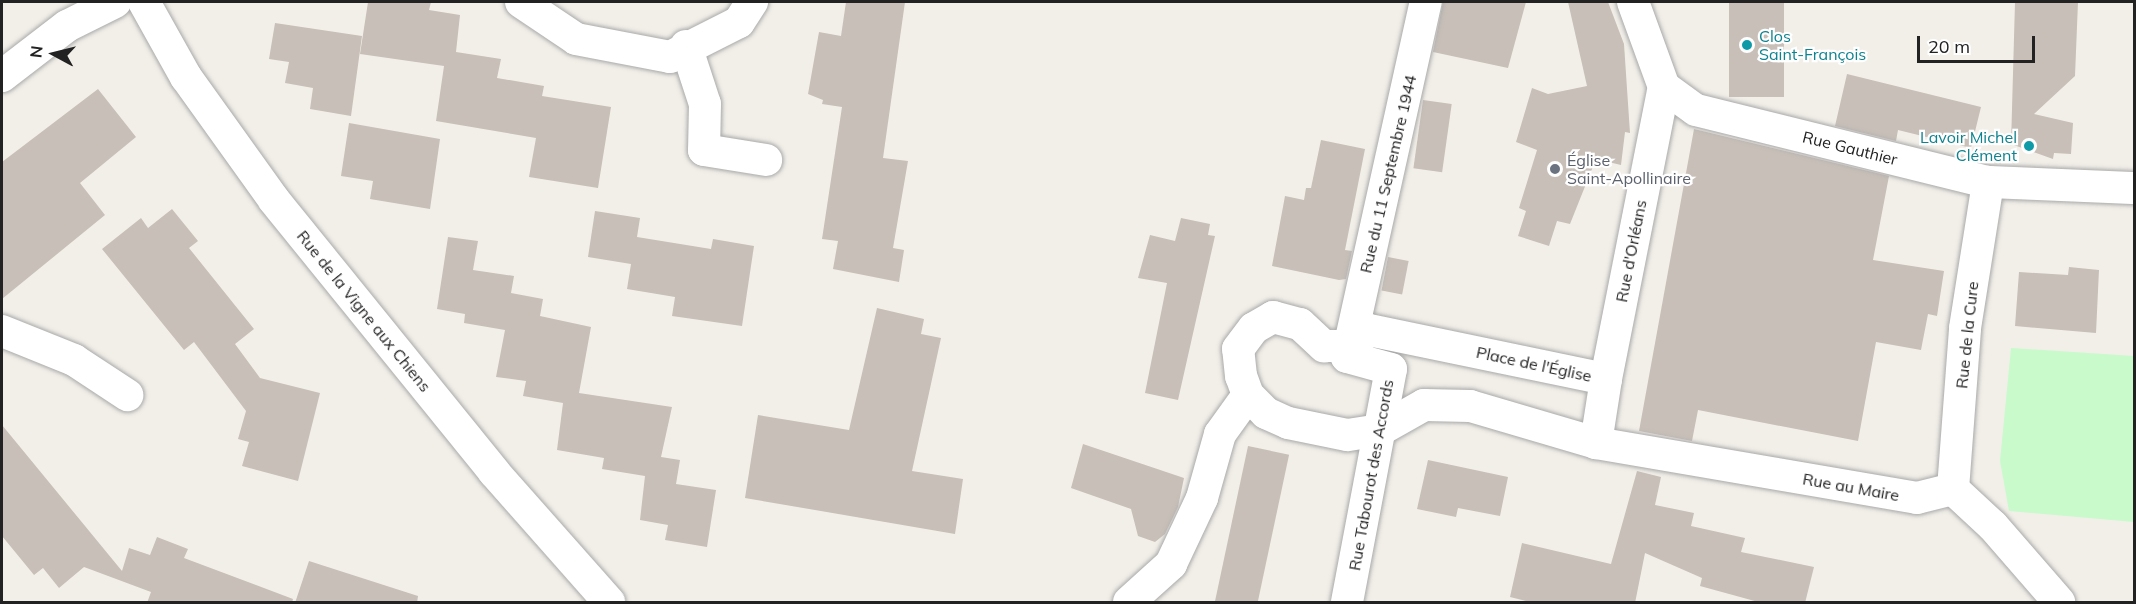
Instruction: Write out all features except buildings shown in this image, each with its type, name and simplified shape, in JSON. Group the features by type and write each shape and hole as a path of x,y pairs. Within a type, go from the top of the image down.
{"street":[{"path":"2,76 67,26 116,2"},
{"name":"Rue de la Vigne aux Chiens","path":"144,2 186,76 274,200 494,472 609,603"},
{"path":"521,2 576,39 670,57 686,46 739,22 752,2"},
{"name":"Rue du 11 Septembre 1944","path":"1351,346 1426,2"},
{"path":"1633,2 1664,87"},
{"path":"686,46 705,104 704,150 766,160"},
{"name":"Rue Gauthier","path":"1664,87 1696,110 1988,182 2134,188"},
{"name":"Rue d'Orléans","path":"1606,379 1664,87"},
{"name":"Rue de la Cure","path":"1953,489 1965,328 1988,182"},
{"path":"1351,346 1324,346 1300,324 1273,317 1254,328 1238,349 1248,394 1266,413 1288,423 1347,435 1380,430 1424,405 1470,406 1596,443"},
{"name":"Place de l'Église","path":"1351,346 1370,330 1606,379 1596,443"},
{"path":"2,331 74,360 127,395"},
{"name":"Rue Tabourot des Accords","path":"1347,603 1391,369 1347,357 1351,346"},
{"path":"1129,603 1170,564 1202,498 1220,434 1248,394"},
{"name":"Rue au Maire","path":"1596,443 1917,498 1953,489"},
{"path":"1953,489 1993,526 2059,603"}],"green space":[{"path":"2011,348 2134,356 2134,522 2009,511 2000,461"}],"place":[{"name":"Clos Saint-François","path":"1747,45"},
{"name":"Lavoir Michel Clément","path":"2029,146"},
{"name":"Église Saint-Apollinaire","path":"1555,169"}]}
